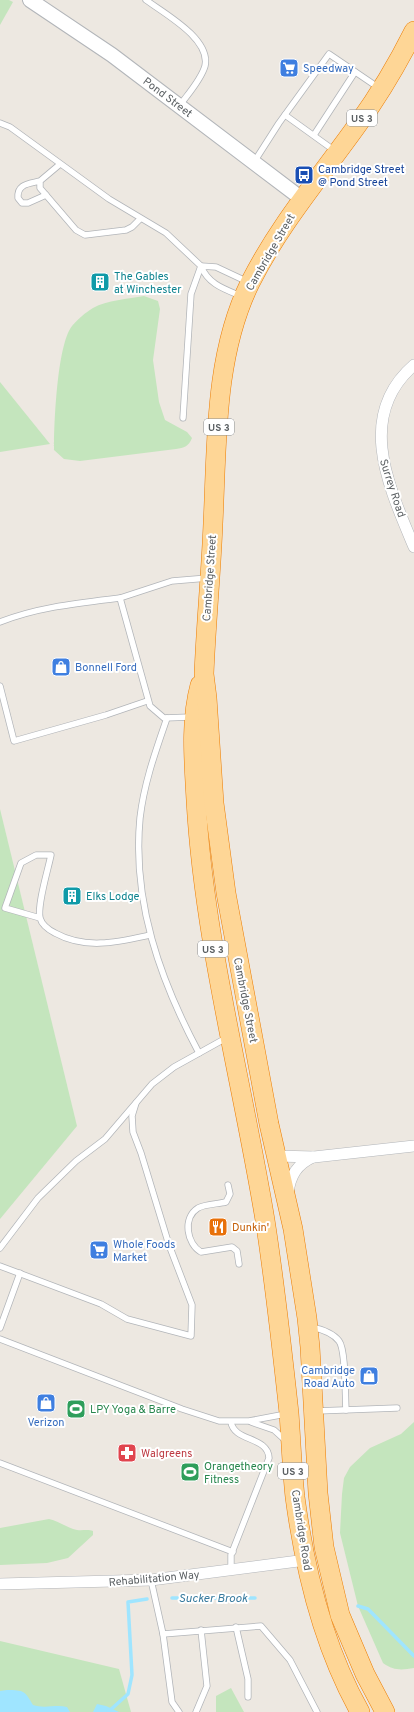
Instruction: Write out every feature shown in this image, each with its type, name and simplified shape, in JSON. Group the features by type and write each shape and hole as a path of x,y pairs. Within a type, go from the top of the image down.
{"highway":[{"name":"Cambridge Street","path":"293,1229 276,1156 252,1031 224,878 214,803 204,674 217,449 223,377 233,330 247,290 269,249 302,199 381,90 414,31"},
{"name":"Cambridge Street","path":"204,674 195,708 193,742 198,846 211,940 265,1221"},
{"path":"229,1037 252,1031"},
{"name":"Cambridge Road","path":"265,1221 289,1414 295,1496 306,1560 312,1591 327,1641 340,1672 360,1712"},
{"name":"Cambridge Road","path":"293,1229 308,1326 320,1514 324,1547 332,1588 340,1615 357,1657 385,1712"},
{"path":"289,1414 314,1411"}],"street":[{"name":"Pond Street","path":"30,0 106,50 302,199"},
{"name":"Surrey Road","path":"414,365 403,375 391,394 382,420 381,451 393,496 414,547"},
{"path":"276,1156 314,1157 414,1146"},
{"path":"293,1229 288,1195 290,1182 296,1169 306,1160 314,1157"},
{"name":"Rehabilitation Way","path":"0,1584 152,1580 306,1560"}],"lane":[{"path":"146,0 189,32 202,47 205,58 205,66 201,75 180,106"},
{"path":"254,162 285,115 329,54 381,90"},
{"path":"314,135 355,72"},
{"path":"285,115 337,152"},
{"path":"0,123 10,127 60,165 140,219 166,233 201,266 210,281 220,287 247,290"},
{"path":"46,195 28,204 22,203 18,198 17,191 20,187 40,181 60,165"},
{"path":"40,181 40,188 82,235 126,230 132,227 140,219"},
{"path":"201,266 216,267 247,290"},
{"path":"183,418 191,294 201,266"},
{"path":"0,622 13,617 66,604 120,598 172,581 210,578"},
{"path":"120,598 147,701 159,715 167,718 195,717"},
{"path":"0,686 14,741 106,715 147,701"},
{"path":"167,718 153,760 140,817 140,877 150,935 175,1002 199,1053"},
{"path":"40,918 5,908 21,863 36,854 51,855 40,918 45,927 52,932 62,937 84,943 111,943 150,935"},
{"path":"0,1248 24,1215 56,1180 105,1138 143,1093 162,1075 229,1037"},
{"path":"0,1266 101,1304 127,1319 191,1336 192,1305 169,1245 141,1154 132,1132 132,1116 136,1103"},
{"path":"228,1185 230,1194 226,1202 201,1207 193,1214 189,1220 190,1241 193,1246 201,1252 232,1246 237,1251 239,1264"},
{"path":"0,1328 20,1273"},
{"path":"308,1326 323,1329 332,1334 342,1346 346,1410"},
{"path":"0,1339 182,1409 219,1421 249,1421 289,1414"},
{"path":"314,1411 397,1408"},
{"path":"249,1421 265,1426 282,1436 287,1443 292,1461"},
{"path":"230,1422 234,1431 264,1447 268,1452 269,1458 230,1560 232,1570"},
{"path":"0,1463 233,1552"},
{"path":"152,1580 163,1634 172,1702 179,1712"},
{"path":"163,1634 256,1625 261,1626 290,1660 317,1712"},
{"path":"236,1627 248,1679 248,1697"},
{"path":"196,1712 207,1686 201,1630"}],"green space":[{"path":"0,0 9,0 13,2 0,25"},
{"path":"144,296 158,301 160,309 153,360 159,402 165,420 187,432 192,438 191,441 186,446 176,449 80,461 64,459 54,450 54,438 57,385 67,336 72,326 93,308 111,301"},
{"path":"0,382 50,444 0,452"},
{"path":"0,809 77,1126 0,1219"},
{"path":"414,1422 414,1668 398,1669 383,1663 358,1606 340,1533 342,1494 344,1478 350,1467 370,1448 401,1434"},
{"path":"49,1519 73,1529 93,1531 93,1535 68,1558 47,1563 0,1565 0,1528"},
{"path":"0,1641 119,1669 131,1712 0,1712"},
{"path":"231,1688 244,1712 216,1712 216,1696"}],"water":[{"path":"17,1690 23,1692 33,1705 42,1707 63,1706 67,1707 70,1712 0,1712 0,1691"},
{"path":"97,1704 106,1706 119,1712 93,1712"}],"waterway":[{"name":"Sucker Brook","path":"172,1598 255,1598"},
{"name":"Sucker Brook","path":"108,1712 128,1694 132,1675 128,1602 147,1599"},
{"name":"Sucker Brook","path":"358,1606 368,1609 414,1656"}],"place":[{"name":"Speedway","path":"289,68"},
{"name":"Cambridge Street @ Pond Street","path":"304,175"},
{"name":"The Gables at Winchester","path":"100,282"},
{"name":"Bonnell Ford","path":"61,667"},
{"name":"Elks Lodge","path":"72,896"},
{"name":"Dunkin'","path":"218,1227"},
{"name":"Whole Foods Market","path":"99,1250"},
{"name":"Cambridge Road Auto","path":"369,1376"},
{"name":"Verizon","path":"46,1403"},
{"name":"LPY Yoga & Barre","path":"76,1409"},
{"name":"Walgreens","path":"127,1453"},
{"name":"Orangetheory Fitness","path":"190,1472"}]}
